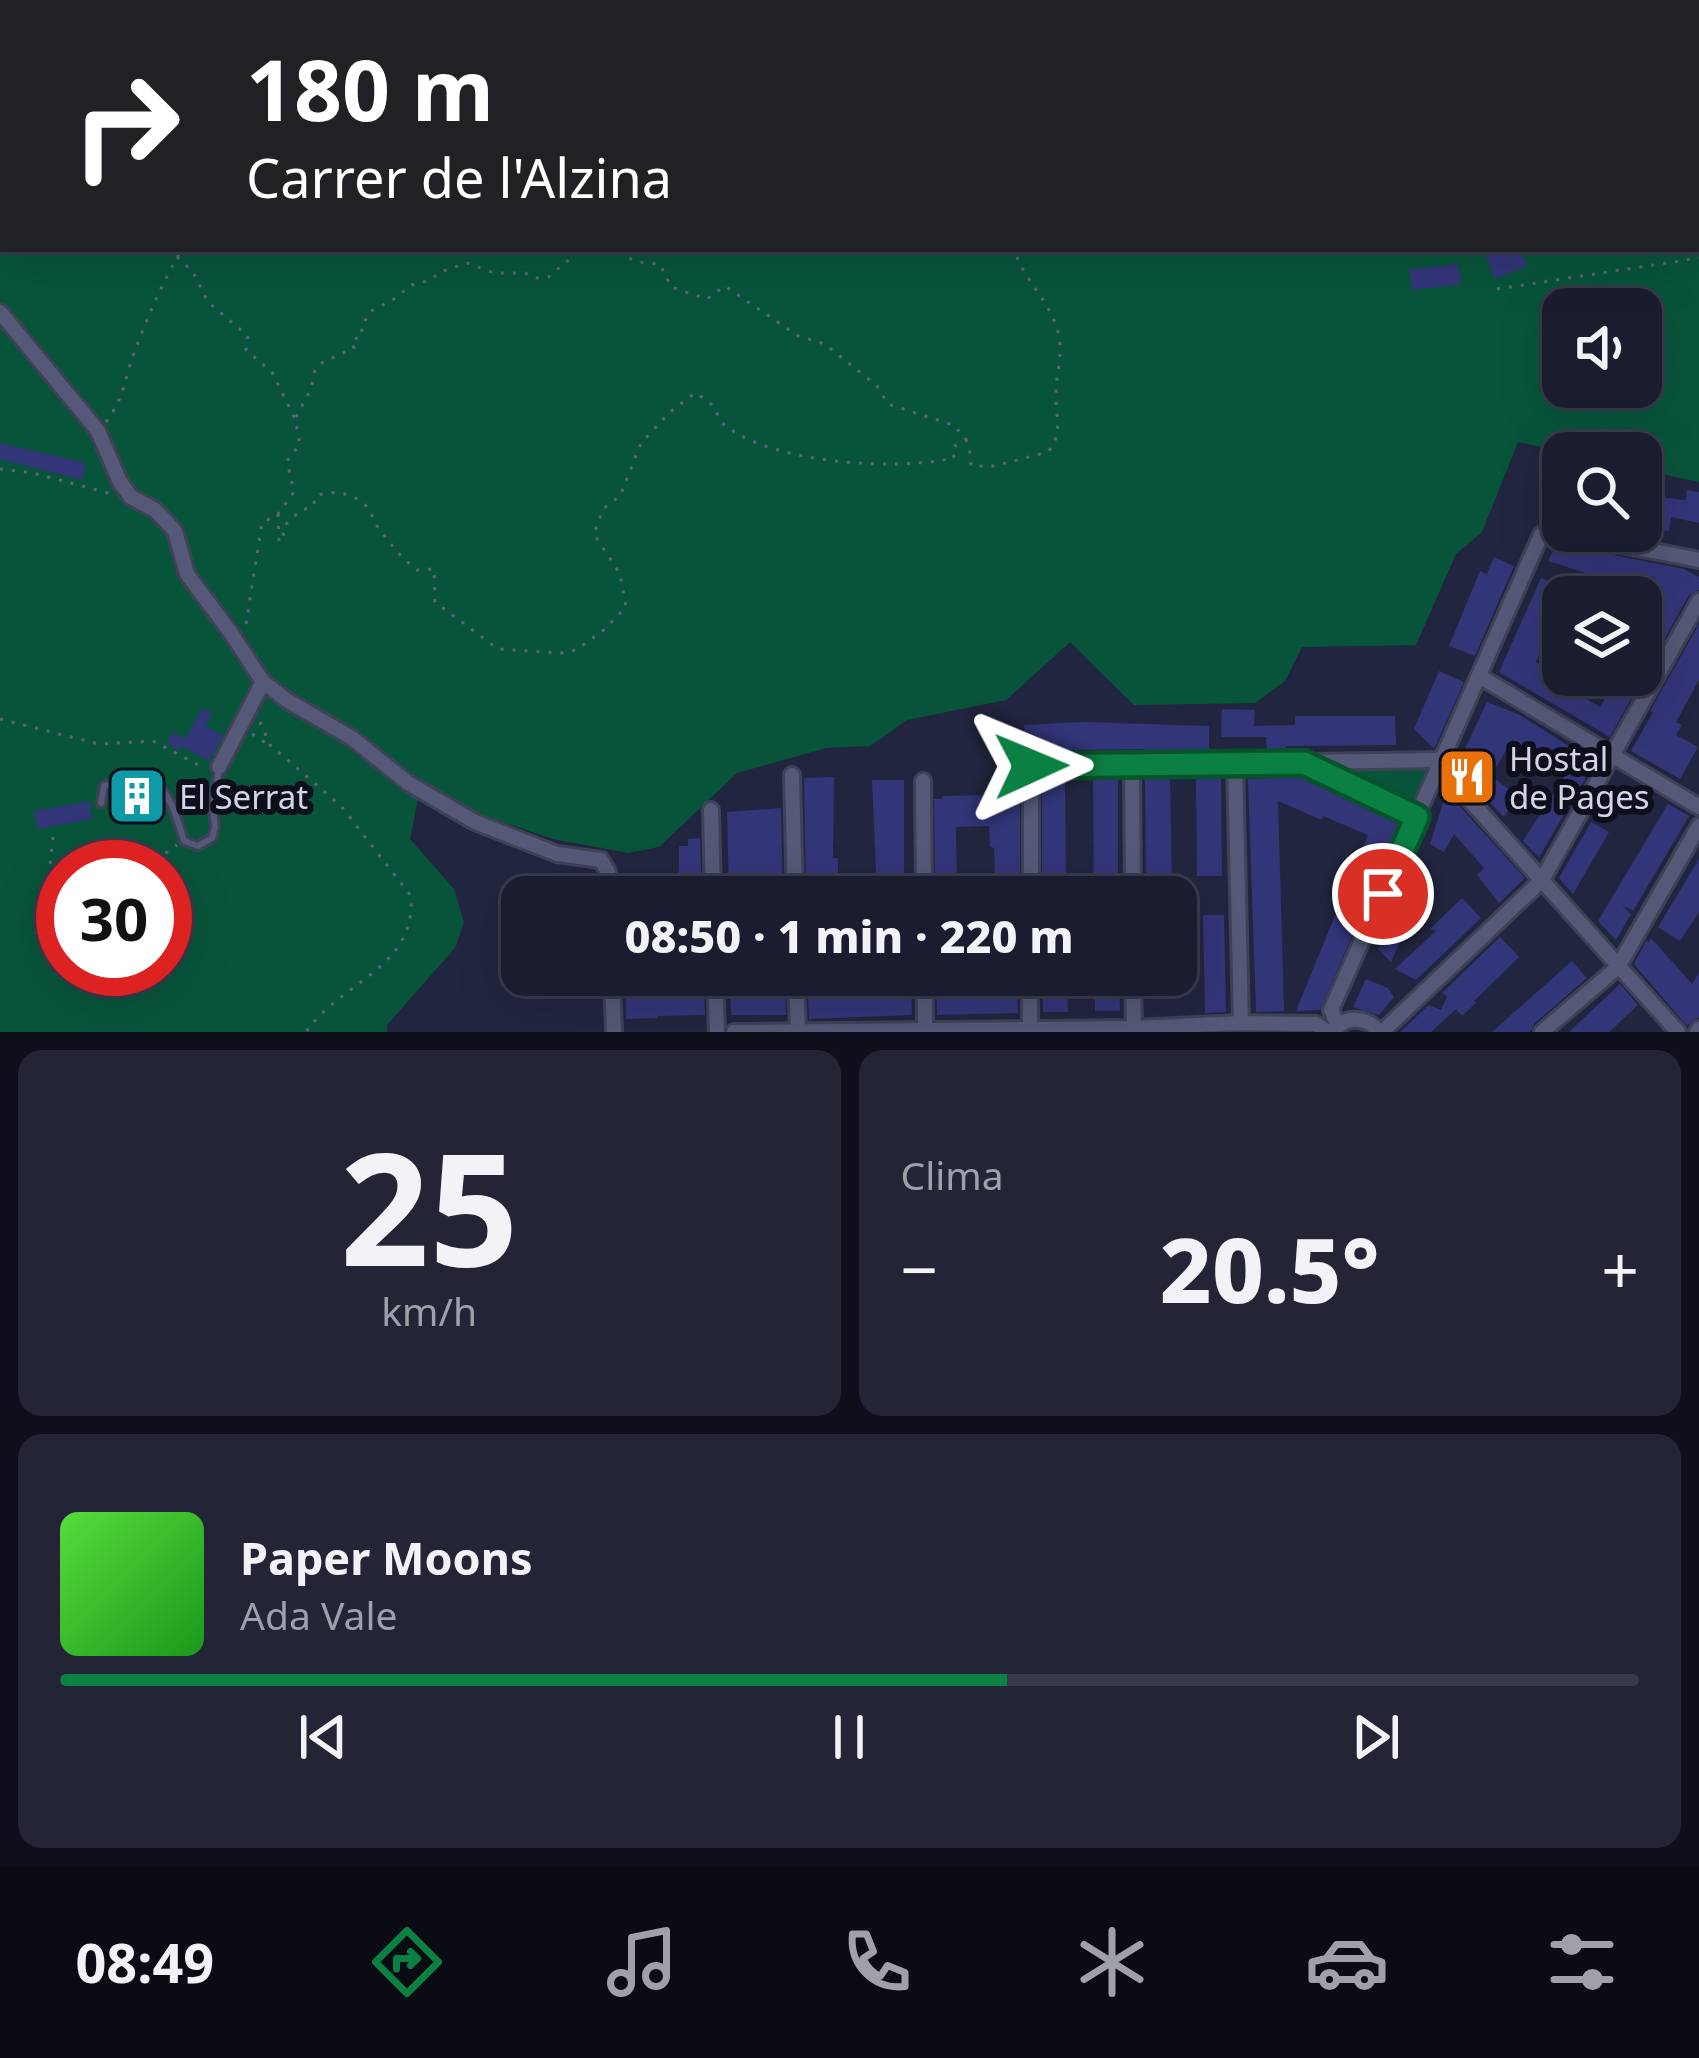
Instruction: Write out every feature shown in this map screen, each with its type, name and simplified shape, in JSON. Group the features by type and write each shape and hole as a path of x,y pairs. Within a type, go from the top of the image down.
{"street":[{"path":"0,312 98,431 131,497 154,510 175,532 187,574 263,682 330,724 408,783 475,821 556,854 602,860 608,876"},
{"path":"1333,1030 1330,1010 1541,535 1569,535 1699,560"},
{"path":"1333,1030 1348,1020 1361,1019 1381,1032 1542,880 1699,601"},
{"path":"1479,676 1699,807"},
{"path":"220,767 263,682"},
{"path":"1235,763 1241,1024"},
{"path":"1304,763 1417,817"},
{"path":"1132,764 1133,876"},
{"path":"1030,876 1031,766 1441,764 1678,1032"},
{"path":"793,775 795,876"},
{"path":"923,781 924,876"},
{"path":"710,810 712,876"},
{"path":"1542,1032 1618,967 1699,826"},
{"path":"613,996 614,1032"},
{"path":"716,996 717,1032"},
{"path":"797,996 798,1030"},
{"path":"925,996 925,1031"},
{"path":"1030,996 1030,1030"},
{"path":"1133,996 1134,1030"},
{"path":"734,1032 1134,1030 1241,1024 1316,1024 1333,1030"}],"lane":[{"path":"192,844 198,846 212,838 220,767"},
{"path":"101,803 104,786 127,779 153,782 166,795 184,840"}],"path":[{"path":"98,431 125,389 145,326 180,252"},
{"path":"295,419 315,370 354,348 351,342 363,334 361,327 370,311 411,285 467,263 494,273 548,277 578,252"},
{"path":"623,252 637,263 660,264 671,287 707,299 725,286 798,336 825,344 877,386 888,404 953,425 966,439 970,466 994,466 1048,452 1059,433 1058,331 1015,252"},
{"path":"177,257 193,272 208,302 248,336 246,350 272,372 295,419 300,444 287,461 294,492 278,514 262,523 242,650"},
{"path":"1497,289 1699,258"},
{"path":"278,514 279,542 284,526 313,506 316,496 327,490 345,494 368,508 398,555 417,571 434,569 435,602 498,649 561,652 576,650 626,607 620,574 594,534 603,509 620,496 641,443 694,393 710,403 722,424 758,444 845,463 942,461 954,458 953,447 966,439"},
{"path":"0,469 33,472 131,497"},
{"path":"252,704 270,745"},
{"path":"0,718 99,744 154,741 204,768 220,767"},
{"path":"240,727 270,745 341,806 411,896 409,931 398,949 317,1016 305,1032"}],"green space":[{"path":"0,252 1699,252 1699,482 1662,474 1662,432 1542,432 1542,447 1518,442 1482,532 1456,554 1416,645 1302,647 1285,681 1255,703 1134,705 1070,642 1006,700 907,720 870,746 826,748 737,773 659,847 628,853 553,839 482,815 421,783 410,839 454,889 464,922 455,948 387,1025 387,1032 0,1032"},
{"path":"1349,770 1432,770 1415,806 1349,778"}],"building":[{"path":"1522,252 1527,266 1495,279 1485,255"},
{"path":"1458,264 1461,284 1412,290 1409,269"},
{"path":"0,443 86,463 82,480 0,459"},
{"path":"1687,490 1699,492 1699,523 1671,517 1669,531 1662,530 1662,498 1686,500"},
{"path":"1552,552 1598,552 1684,569 1699,577 1699,590 1689,595 1662,644 1662,576 1595,576 1548,561"},
{"path":"1494,557 1514,566 1475,656 1449,646 1480,571 1487,574"},
{"path":"1541,578 1542,648 1536,662 1542,666 1542,696 1581,696 1600,707 1607,696 1633,696 1610,737 1499,672"},
{"path":"1699,624 1699,680 1676,722 1682,725 1676,735 1698,747 1680,779 1631,751"},
{"path":"1439,671 1464,682 1434,749 1414,729"},
{"path":"1487,702 1518,714 1595,762 1539,857 1523,841 1566,774 1512,740 1491,776 1518,796 1504,817 1456,768"},
{"path":"202,708 212,713 205,726 223,735 209,761 166,742 174,732 185,739"},
{"path":"1222,709 1255,710 1254,726 1295,725 1295,716 1395,716 1396,745 1285,746 1285,751 1267,751 1266,737 1221,737"},
{"path":"1024,725 1209,726 1209,752 1025,751"},
{"path":"834,777 833,858 838,858 838,876 806,876 804,778"},
{"path":"1302,777 1401,823 1320,1010 1296,1011 1368,835 1278,801 1284,1011 1256,1012 1248,779"},
{"path":"1065,778 1066,876 1042,876 1042,779"},
{"path":"1093,778 1118,778 1118,876 1094,876"},
{"path":"1196,778 1221,778 1222,876 1197,876"},
{"path":"1145,779 1170,779 1172,876 1146,876"},
{"path":"872,780 904,780 904,876 876,876"},
{"path":"1020,786 1020,876 995,876 989,826 956,827 957,876 935,876 934,799 989,795 989,787"},
{"path":"1445,797 1453,799 1525,878 1499,903 1477,875 1484,868 1454,834 1444,852 1430,844"},
{"path":"89,801 92,819 38,829 34,811"},
{"path":"1668,804 1689,816 1633,911 1622,905 1631,914 1616,940 1598,921"},
{"path":"781,808 783,876 729,876 727,812"},
{"path":"1591,822 1609,832 1573,894 1559,878"},
{"path":"700,838 701,876 679,876 679,846 688,846 688,839"},
{"path":"1699,859 1699,912 1680,941 1658,927"},
{"path":"1413,873 1427,879 1418,898 1427,902 1417,923 1410,919 1391,962 1378,949"},
{"path":"1462,898 1481,918 1416,980 1395,969 1436,931 1430,929"},
{"path":"1203,915 1224,915 1226,1012 1205,1013"},
{"path":"1500,937 1519,957 1476,1003 1462,1016 1456,1009 1431,1032 1400,1032 1429,1005 1441,1010 1447,996 1442,993"},
{"path":"1651,938 1692,984 1699,973 1699,1017 1687,1026 1634,964"},
{"path":"1572,961 1587,978 1530,1032 1492,1032"},
{"path":"1366,979 1388,988 1394,997 1379,1015 1353,1007"},
{"path":"1620,984 1638,1005 1609,1032 1569,1032"},
{"path":"625,996 705,996 705,1015 626,1019"},
{"path":"731,996 786,996 786,1015 731,1015"},
{"path":"808,996 911,996 912,1015 809,1019"},
{"path":"937,996 1018,996 1018,1013 937,1015"},
{"path":"1043,996 1068,996 1068,1012 1043,1012"},
{"path":"1095,996 1120,996 1120,1011 1095,1011"}],"place":[{"name":"Hostal de Pages","path":"1467,777"},
{"name":"El Serrat","path":"137,796"}],"route":[{"path":"1031,766 1304,763 1417,817 1383,894"}]}
